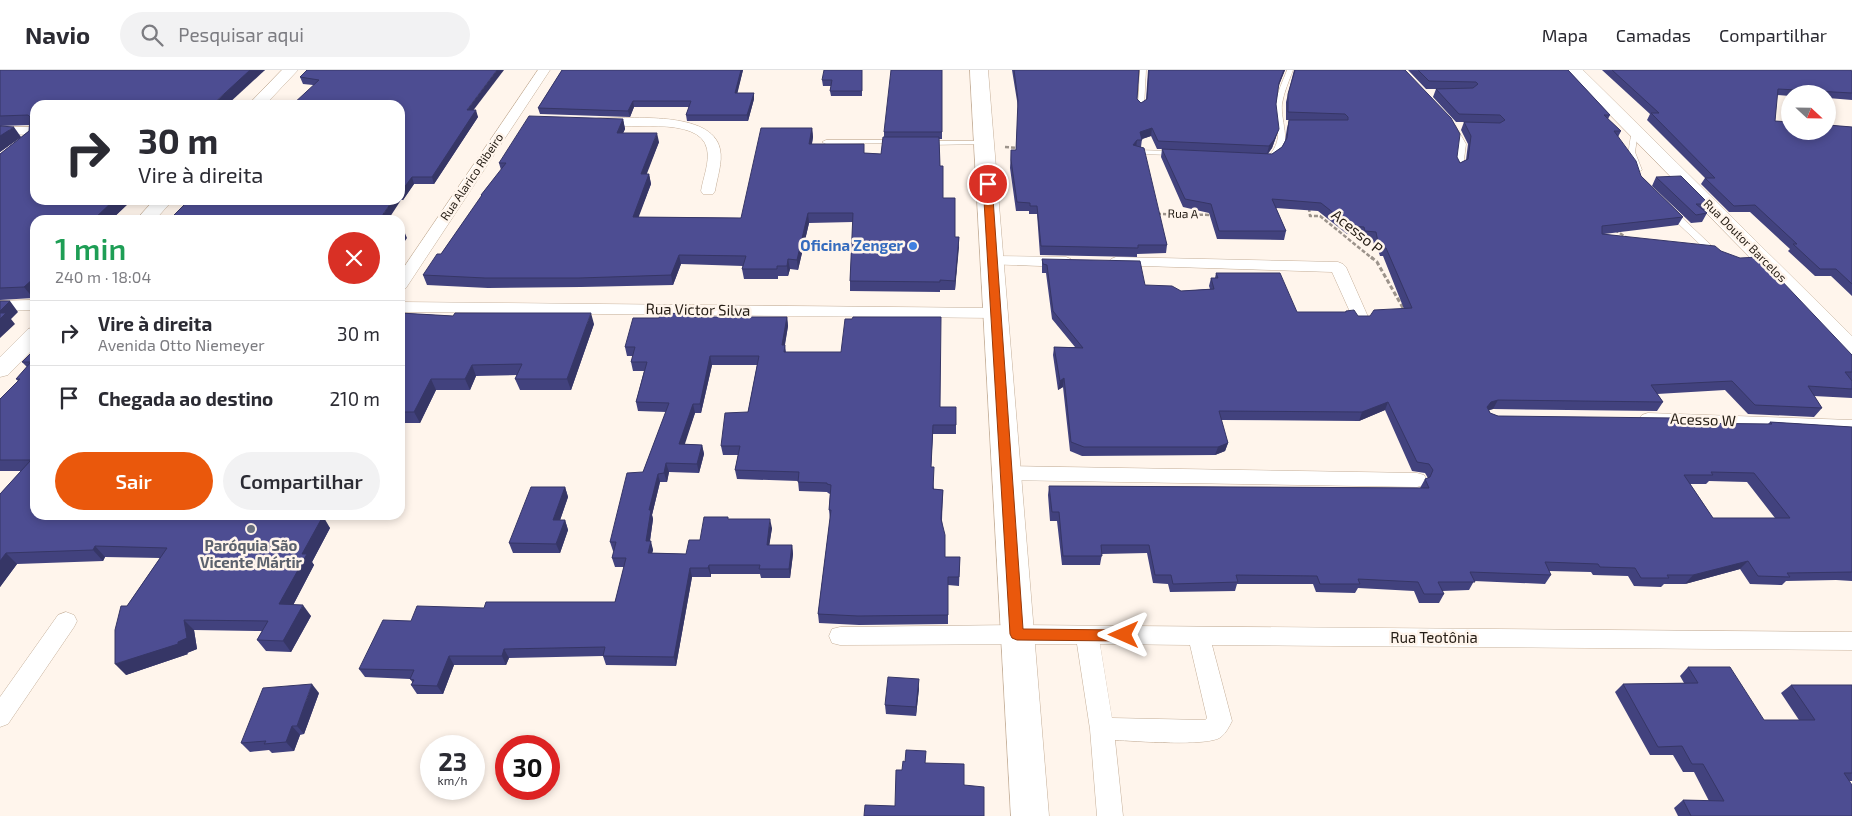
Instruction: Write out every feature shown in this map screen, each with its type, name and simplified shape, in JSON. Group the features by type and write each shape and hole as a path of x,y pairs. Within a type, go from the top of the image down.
{"main road":[{"path":"979,70 1030,816"}],"street":[{"path":"261,100 290,70"},
{"name":"Rua Alarico Ribeiro","path":"405,278 544,70"},
{"name":"Rua Doutor Barcelos","path":"1574,70 1852,348"},
{"path":"511,119 530,120"},
{"path":"587,121 663,124 692,127 702,131 708,137 714,151 708,190"},
{"path":"3,131 30,133"},
{"path":"21,145 30,137"},
{"path":"150,215 159,205"},
{"path":"992,261 1085,262"},
{"path":"1104,262 1338,267 1360,319"},
{"path":"0,306 30,305"},
{"name":"Rua Victor Silva","path":"405,307 996,312"},
{"path":"0,370 30,339"},
{"name":"Acesso W","path":"1631,419 1852,426"},
{"path":"1006,473 1417,480"},
{"path":"0,716 66,621"},
{"name":"Rua Teotônia","path":"840,636 1017,634 1852,641"},
{"path":"1087,635 1102,729 1110,816"},
{"path":"1102,729 1206,731 1217,726 1220,721 1220,715 1199,636"}],"lane":[{"path":"1141,107 1143,70"},
{"path":"1266,158 1280,150 1282,124 1279,107 1290,70"},
{"path":"1447,120 1462,140 1463,150 1458,157 1459,167"},
{"path":"1282,124 1292,124"},
{"path":"1453,126 1462,126"},
{"path":"1635,132 1631,152 1640,175"},
{"path":"826,142 902,142"},
{"path":"921,143 985,144"},
{"path":"1137,152 1184,154"},
{"path":"1666,208 1711,250"}],"path":[{"path":"985,144 1022,148"},
{"name":"Acesso P","path":"1308,200 1310,216 1320,216 1377,262 1403,308 1413,308"},
{"name":"Rua A","path":"1156,214 1221,215"},
{"path":"1337,230 1344,227"},
{"path":"1610,227 1629,239"},
{"path":"1377,262 1386,263"},
{"path":"1386,278 1396,279"}],"building":[{"path":"0,70 250,70 217,100 30,100 30,117 28,115 0,116"},
{"path":"307,70 497,70 467,110 476,110 432,177 412,177 405,186 405,100 297,100 319,80 300,77"},
{"path":"562,70 741,70 735,93 754,93 747,115 686,115 691,101 633,101 628,111 538,108"},
{"path":"824,70 862,70 862,91 830,91 832,80 822,80"},
{"path":"891,70 942,70 942,132 884,132"},
{"path":"1014,70 1139,70 1137,99 1141,103 1147,99 1149,70 1284,70 1279,83 1276,104 1279,129 1269,146 1158,141 1152,128 1140,132 1142,140 1137,140 1133,145 1144,148 1167,245 1138,245 1138,248 1041,246 1037,206 1030,206 1030,203 1017,202 1011,160 1011,150 1016,150 1018,100"},
{"path":"1295,70 1405,70 1451,118 1460,134 1457,157 1460,163 1468,159 1471,136 1464,122 1500,123 1505,120 1500,115 1459,114 1436,89 1473,88 1478,84 1476,82 1429,81 1418,70 1568,70 1610,115 1604,115 1621,131 1614,131 1636,161 1641,176 1683,217 1602,226 1602,234 1715,246 1721,251 1740,258 1759,257 1852,355 1852,372 1845,372 1852,381 1852,389 1808,386 1822,408 1755,405 1732,381 1651,385 1663,402 1498,400 1491,402 1487,407 1490,413 1498,416 1674,418 1677,423 1772,424 1770,422 1852,427 1852,572 1787,573 1790,577 1758,576 1748,561 1693,575 1667,575 1669,578 1641,578 1635,568 1600,567 1598,564 1545,562 1551,575 1470,572 1475,582 1438,582 1444,594 1424,594 1418,582 1358,579 1360,584 1320,584 1317,576 1236,575 1238,582 1173,584 1171,575 1155,575 1149,545 1101,545 1102,556 1063,556 1059,512 1052,512 1049,486 1429,488 1425,479 1430,477 1433,470 1429,464 1417,462 1388,402 1362,412 1219,411 1228,443 1218,447 1084,447 1071,442 1064,378 1060,381 1054,347 1083,348 1053,311 1047,265 1043,264 1042,259 1140,261 1145,285 1172,286 1181,291 1214,289 1211,278 1218,278 1216,273 1280,273 1297,312 1346,312 1354,310 1358,316 1370,316 1374,310 1412,308 1386,248 1383,248 1382,242 1378,242 1376,232 1365,231 1364,227 1350,226 1321,203 1272,199 1286,231 1219,231 1211,204 1185,199 1162,149 1272,154 1282,147 1287,138 1289,120 1348,120 1345,114 1288,112 1288,94","holes":["1711,472 1754,473 1790,518 1713,518 1684,475 1713,475"]},
{"path":"1612,70 1852,71 1852,93 1836,92 1836,85 1781,85 1781,89 1778,89 1775,121 1781,121 1781,140 1836,140 1836,126 1852,127 1852,284 1836,269 1820,269 1793,244 1797,244 1755,205 1734,206 1705,178 1715,178 1651,113 1659,113"},
{"path":"529,116 623,119 617,133 657,133 641,174 649,174 633,217 741,218 761,128 812,128 809,144 864,144 864,153 881,154 883,137 939,137 940,166 943,166 943,198 955,198 955,237 959,237 955,281 850,281 853,213 808,213 797,260 788,259 787,266 777,266 777,269 742,269 746,256 679,255 671,275 579,278 485,278 423,275 437,254 441,254 481,195 506,163 499,163"},
{"path":"30,117 30,205 109,205 98,215 30,215 30,282 24,287 0,288 0,154 29,131"},
{"path":"0,126 14,127 0,136"},
{"path":"1681,176 1709,204 1696,204 1707,213 1696,215 1656,177"},
{"path":"184,205 390,205 382,215 174,215"},
{"path":"0,301 10,301 0,311"},
{"path":"0,313 6,313 0,319"},
{"path":"405,313 453,316 455,313 591,313 567,379 515,379 522,364 472,365 465,379 431,379 414,412 405,412"},
{"path":"661,313 695,314 694,317 787,317 782,345 785,345 784,352 841,352 845,319 852,319 853,317 941,317 940,407 956,407 956,425 933,425 931,467 934,467 933,489 943,490 941,519 945,535 945,557 960,557 959,577 948,577 948,615 858,616 818,614 831,510 829,510 831,485 827,483 798,482 799,472 735,470 740,446 721,446 725,413 748,412 759,356 710,356 700,404 693,404 679,444 702,445 697,464 666,463 664,473 658,474 649,510 651,510 646,541 651,541 648,553 686,554 689,540 700,540 704,517 770,519 767,545 792,545 789,569 759,569 760,565 709,565 708,568 690,568 674,657 603,656 605,647 504,649 502,656 449,656 437,686 411,685 414,680 410,679 414,670 359,669 383,620 411,621 417,606 484,608 486,602 615,602 626,558 612,558 616,542 610,542 627,473 643,472 669,403 636,402 647,362 631,362 635,347 625,347 633,318 659,318"},
{"path":"30,354 30,362 22,362"},
{"path":"30,363 30,460 0,460 0,399 20,379 16,379"},
{"path":"30,461 30,520 321,520 302,554 307,554 279,604 303,605 283,641 257,640 268,621 184,620 187,638 178,642 178,644 115,664 115,630 121,606 127,606 167,548 95,546 93,550 6,553 0,561 0,494"},
{"path":"531,487 565,487 553,520 565,520 556,544 509,543"},
{"path":"1688,667 1730,667 1764,720 1815,720 1791,685 1852,685 1852,773 1844,773 1852,785 1852,816 1691,816 1683,800 1724,801 1703,764 1692,764 1682,746 1658,747 1623,684 1698,683"},
{"path":"888,677 919,679 916,707 885,705"},
{"path":"312,684 297,726 292,726 286,742 264,744 266,741 241,743 263,688"},
{"path":"906,750 926,751 925,763 964,764 964,785 984,787 984,816 864,816 865,805 895,806 896,770 902,770"}],"place":[{"name":"Oficina Zenger","path":"913,246"},
{"name":"Paróquia São Vicente Mártir","path":"251,529"}],"route":[{"path":"988,184 1017,634 1124,635"}]}
